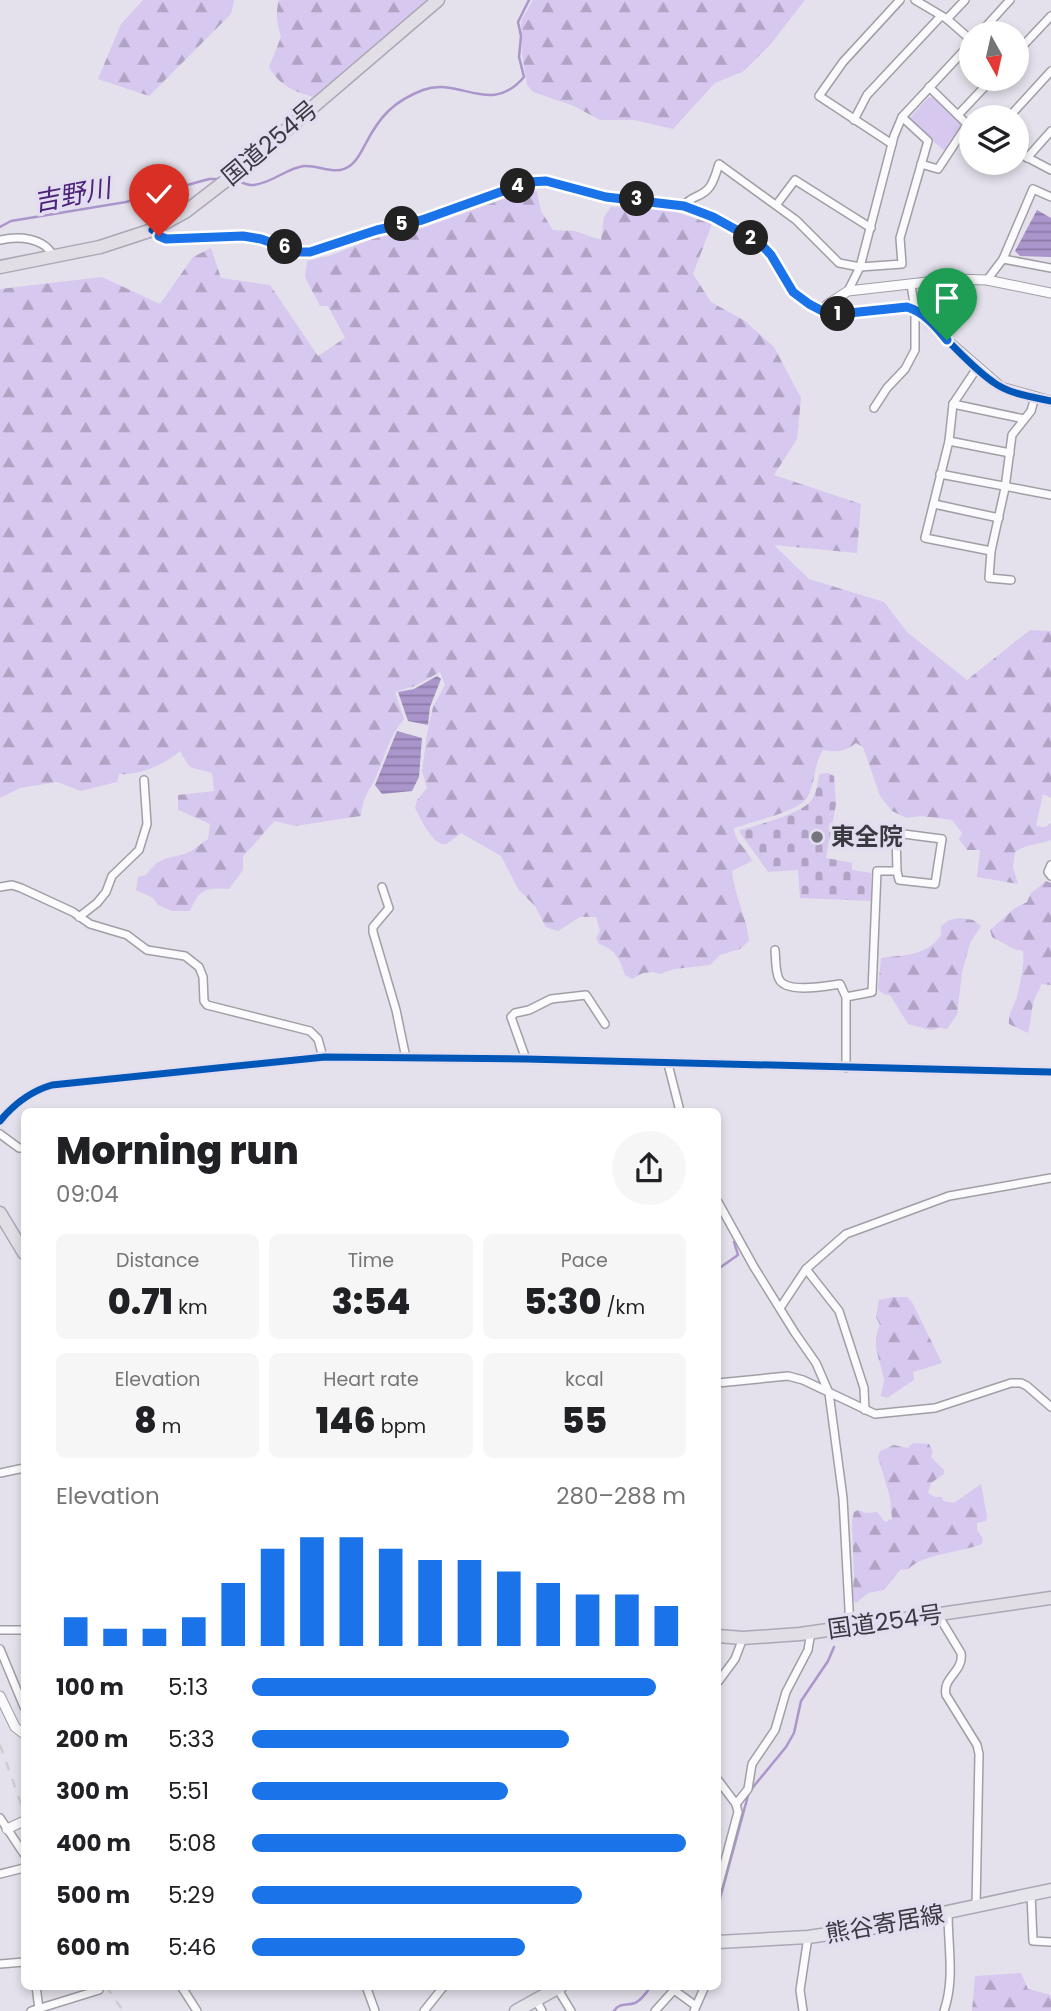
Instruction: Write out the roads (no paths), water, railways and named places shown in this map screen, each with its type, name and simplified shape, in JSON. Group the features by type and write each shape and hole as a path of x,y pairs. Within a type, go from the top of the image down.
{"highway":[{"name":"国道254号","path":"0,267 100,247 152,230 185,212 237,172 438,0"},
{"path":"0,1213 21,1248"},
{"name":"国道254号","path":"721,1636 743,1638 811,1632 1051,1598"}],"main road":[{"name":"熊谷寄居線","path":"721,1942 808,1937 877,1927 1051,1890"},
{"path":"516,2011 539,2005 556,1990"}],"street":[{"path":"892,144 819,96 843,62 900,0"},
{"path":"915,0 944,18 959,31"},
{"path":"854,120 867,95 964,0"},
{"path":"990,21 1006,1"},
{"path":"1029,39 1051,16"},
{"path":"821,311 848,290 860,267 892,144 902,117 959,55"},
{"path":"1020,105 1051,71"},
{"path":"929,87 958,115 981,91"},
{"path":"684,206 688,199 706,192 711,186 719,164 796,220 839,263 860,267 902,264 900,238 928,141 902,117"},
{"path":"1029,156 1051,131"},
{"path":"921,164 938,169 959,140"},
{"path":"1029,159 1051,170"},
{"path":"777,205 795,180 871,228"},
{"path":"152,230 166,239 243,236 261,239 298,252 310,252 377,230 422,220 528,182 546,181 606,197 684,206 713,217 760,243 771,255 793,292 821,311 830,315 907,307 915,309 1001,387 1051,401"},
{"path":"987,281 1003,259 1033,189 1051,197"},
{"path":"0,240 17,237 28,239 47,248 52,256"},
{"path":"1003,259 1051,268"},
{"path":"848,290 954,279 987,281 1051,293"},
{"path":"874,408 887,388 905,369 915,350 915,309 911,285"},
{"path":"977,368 953,404 949,441 925,538 991,551"},
{"path":"1011,580 989,578 991,551 1006,488 1012,435 1031,411 1035,397"},
{"path":"953,404 1024,419"},
{"path":"949,441 1010,453"},
{"path":"940,474 1051,495"},
{"path":"934,504 999,518"},
{"path":"79,917 97,903 106,892 112,876 139,850 147,824 144,780"},
{"path":"896,833 942,839 935,884 899,880 897,871 896,833"},
{"path":"1051,866 1048,872 1051,876"},
{"path":"846,997 872,992 877,871 897,871"},
{"path":"0,887 12,885 20,888 62,906 90,924 127,935 147,950 185,956 199,967 204,977 204,1001 207,1005 310,1031 318,1039 323,1057"},
{"path":"382,887 389,908 373,927 373,932 396,1010 406,1058"},
{"path":"775,950 779,979 785,985 808,988 839,984 846,997 846,1068"},
{"path":"526,1059 511,1017 515,1013 529,1010 551,999 586,995 605,1024"},
{"path":"0,1121 22,1099 38,1089 52,1085 323,1057 526,1059 1051,1072"},
{"path":"668,1064 679,1108"},
{"path":"0,1134 21,1148"},
{"path":"780,1308 806,1269 846,1234 957,1194 1051,1178"},
{"path":"721,1207 780,1308 816,1363 829,1393 844,1498 850,1627"},
{"path":"806,1269 839,1311 864,1388 865,1410"},
{"path":"721,1383 788,1376 803,1380 875,1414 935,1408 1012,1383 1027,1386 1051,1407"},
{"path":"0,1473 21,1469"},
{"path":"939,1615 961,1653 962,1660 958,1670 946,1681 946,1695 977,1745 979,1754 976,1907"},
{"path":"0,1630 21,1630"},
{"path":"736,1804 748,1789 752,1764 775,1730 786,1692 808,1650 811,1632"},
{"path":"721,1678 735,1659 743,1638"},
{"path":"0,1649 21,1700"},
{"path":"0,1696 15,1727 21,1732"},
{"path":"721,1784 736,1804 738,1812 721,1876"},
{"path":"0,1818 21,1850"},
{"path":"7,1829 21,1822"},
{"path":"0,1874 21,1869"},
{"path":"1031,1894 1034,1941 1051,1942"},
{"path":"944,2011 952,1977 948,1913"},
{"path":"803,2011 800,1990 808,1937"},
{"path":"0,1964 21,1962"},
{"path":"36,1990 35,2010 99,1990"},
{"path":"184,1990 197,2011"},
{"path":"367,1990 375,2011"},
{"path":"424,2011 441,1990"},
{"path":"560,1990 571,2011"},
{"path":"655,2011 674,1990 695,2008 703,1990"}],"waterway":[{"name":"吉野川","path":"234,180 254,185 304,166 334,170 345,168 356,160 377,125 389,111 404,99 423,90 450,88 487,95 499,94 511,88 524,77 519,57 521,36 518,22 529,0"},
{"name":"吉野川","path":"0,227 11,221 126,202 209,179 220,179"},
{"path":"721,1267 738,1255 734,1242"},
{"path":"721,1895 749,1792 786,1747 794,1733 801,1701 828,1661 834,1647"},
{"path":"614,2011 621,2005 638,2002 648,1990"}],"railway":[{"path":"0,1745 21,1804"},
{"path":"109,1990 123,2011"}],"place":[{"name":"東全院","path":"817,837"}]}
